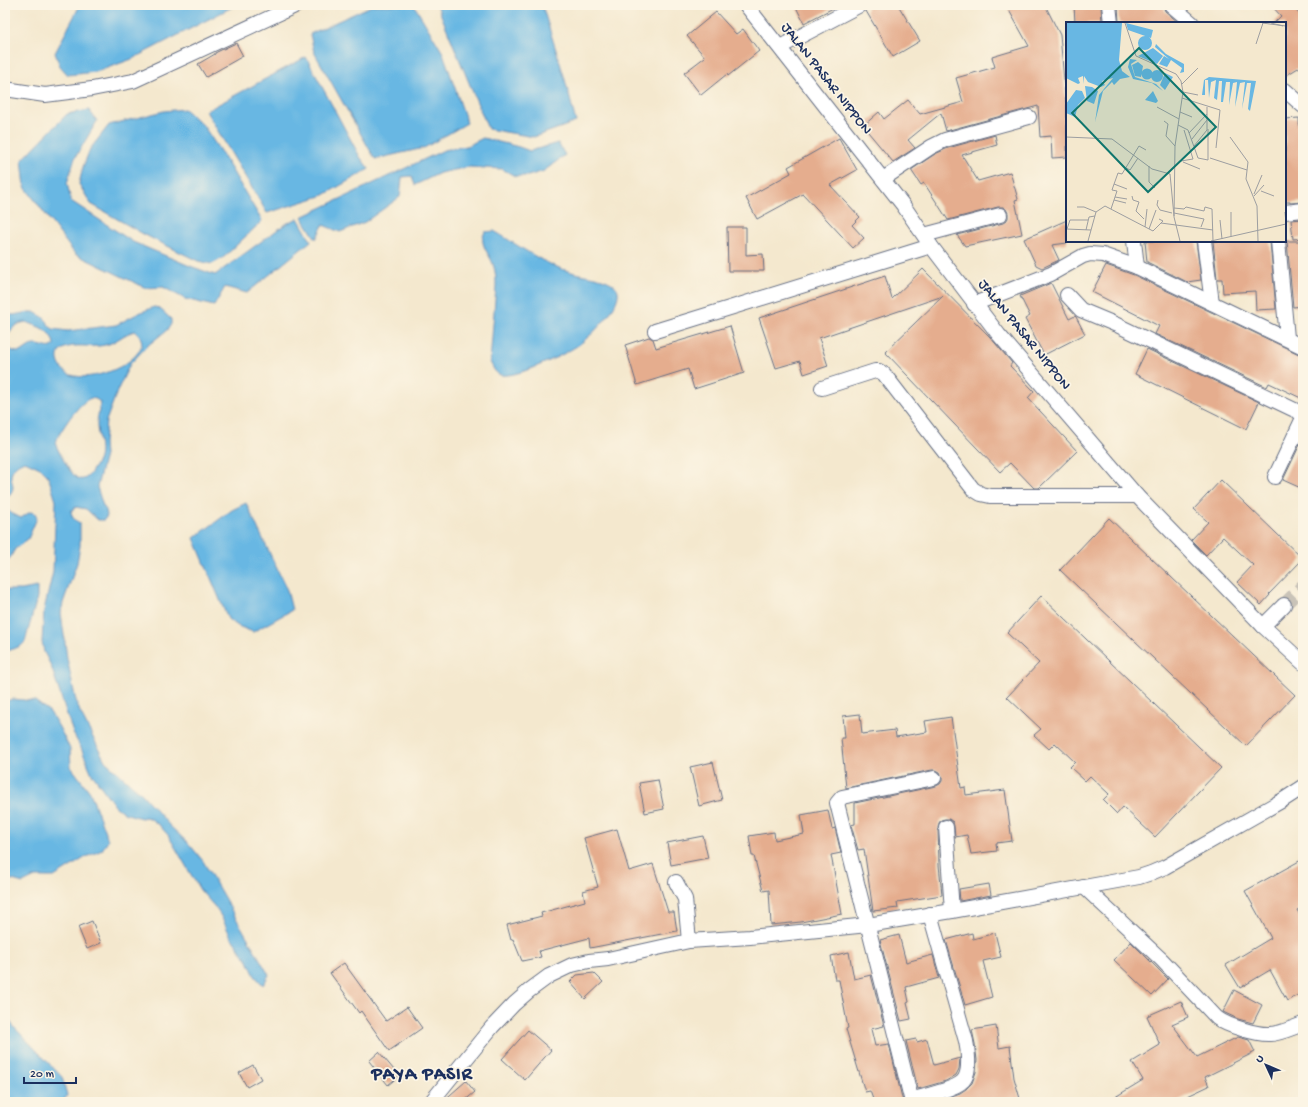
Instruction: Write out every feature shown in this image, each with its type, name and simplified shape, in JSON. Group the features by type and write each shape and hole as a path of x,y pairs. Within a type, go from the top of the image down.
{"street":[{"path":"5,89 45,95 92,89 132,81 297,5"},
{"name":"JALAN PASAR NIPPON","path":"746,5 883,179 998,335 1137,496 1263,626 1303,663"},
{"path":"780,47 860,5"},
{"path":"1109,5 1111,22"},
{"path":"1178,14 1190,22"},
{"path":"1286,91 1303,106"},
{"path":"883,179 930,147 944,140 1029,117"},
{"path":"1286,212 1303,210"},
{"path":"655,331 1000,215"},
{"path":"1134,242 1137,267"},
{"path":"1204,242 1212,303"},
{"path":"1278,242 1286,338"},
{"path":"974,304 1050,274 1083,256 1090,254 1103,255 1137,267 1303,347"},
{"path":"1067,295 1081,310 1117,325 1303,414"},
{"path":"822,388 875,371 879,371 884,374 973,489 981,494 990,496 1137,496"},
{"path":"1275,477 1303,418"},
{"path":"1263,626 1284,605"},
{"path":"930,914 966,1041 968,1052 966,1076 962,1082 952,1087 911,1101 837,803 842,797 934,778"},
{"path":"432,1102 492,1027 525,994 549,976 572,966 589,961 608,959 689,941 868,925 1139,877 1165,867 1283,800 1303,787"},
{"path":"946,826 952,911"},
{"path":"676,882 686,899 689,941"},
{"path":"1084,886 1162,960 1223,1023 1261,1034 1272,1034 1303,1024"}],"water":[{"path":"80,5 236,5 132,59 96,72 68,75 60,66 55,53"},
{"path":"373,5 414,5 443,53 467,123 424,148 375,159 314,52 310,34"},
{"path":"437,5 542,5 564,76 576,122 534,137 488,129"},
{"path":"306,57 360,157 369,169 324,195 267,213 206,111"},
{"path":"184,109 203,125 262,221 223,258 212,264 198,261 145,235 91,204 79,184 83,167 90,149 109,125 164,111"},
{"path":"89,110 97,121 75,158 67,183 71,201 133,242 215,275 284,225 298,218 311,241 247,293 225,287 214,306 185,299 163,287 146,288 75,254 25,187 22,160 67,114"},
{"path":"483,138 530,151 558,143 565,155 544,171 528,176 515,176 502,169 469,167 440,173 415,185 412,176 402,177 400,197 365,222 340,232 323,225 316,239 302,217 444,150 467,146"},
{"path":"494,231 553,266 606,280 612,283 618,291 614,306 608,315 586,339 558,357 527,370 508,375 501,375 497,373 490,362 496,278 493,264 483,244 483,236 485,232"},
{"path":"154,307 159,308 171,319 171,324 168,329 146,347 130,364 118,389 106,421 104,443 105,455 97,487 107,516 104,520 98,520 86,509 76,507 71,511 76,521 80,523 80,546 77,563 61,613 67,658 75,697 80,712 105,761 142,794 203,861 269,975 263,985 255,976 248,961 231,937 221,916 200,890 168,835 151,819 124,813 115,806 92,774 73,733 51,666 44,652 42,642 44,610 53,572 56,501 48,476 40,468 25,461 20,463 15,466 12,471 11,477 13,489 5,500 5,314 13,315 34,312 43,317 53,329 68,331 116,325","holes":["26,322 47,332 53,339 54,344 52,347 32,345 18,352 9,348 7,343 9,333 19,324","135,331 140,336 142,342 141,347 130,361 110,371 79,377 71,375 63,370 58,361 59,352 62,349 73,346 105,345","91,398 100,402 97,418 100,454 98,461 88,477 79,479 72,473 55,443 70,418 86,401"]},
{"path":"246,503 287,590 292,610 253,632 238,626 228,619 194,538 232,510"},
{"path":"5,507 11,513 21,518 30,512 35,513 37,518 28,539 15,549 5,563"},
{"path":"37,587 37,598 25,642 21,646 5,652 5,590 22,590"},
{"path":"12,699 35,701 50,712 70,749 71,767 90,792 108,840 102,850 86,857 54,877 35,877 23,883 9,879 5,876 5,702"},
{"path":"5,1014 13,1026 62,1077 67,1095 63,1102 5,1102"}],"building":[{"path":"795,5 839,5 804,23"},
{"path":"868,5 898,5 920,41 893,57 866,11"},
{"path":"1006,5 1045,5 1060,35 1066,103 1066,157 1052,158 1051,136 1040,137 1038,106 946,131 941,113 908,140 915,148 893,162 863,126 879,112 884,119 908,100 920,114 963,102 956,78 995,67 992,57 1029,46"},
{"path":"1074,5 1101,5 1102,22 1075,22"},
{"path":"1118,5 1163,5 1165,11 1178,22 1119,22"},
{"path":"1271,5 1291,5 1303,18 1303,65 1286,75 1286,22 1275,22 1281,16"},
{"path":"716,12 736,34 743,29 759,51 701,95 684,73 705,57 687,36"},
{"path":"236,43 243,56 206,77 198,64 215,53"},
{"path":"1299,118 1300,140 1303,140 1303,202 1286,202 1286,119"},
{"path":"995,135 997,145 962,155 978,181 1010,172 1018,199 1015,200 1022,234 965,246 957,235 1003,223 1008,218 1006,209 1003,207 998,207 948,220 924,183 921,185 911,170 935,154 948,148"},
{"path":"839,138 857,170 830,185 860,217 852,225 864,238 853,248 803,194 757,219 746,198 791,173 788,167"},
{"path":"1303,219 1303,238 1293,239 1291,220"},
{"path":"1066,220 1067,243 1052,245 1059,260 1042,268 1036,265 1024,239"},
{"path":"727,227 746,227 746,255 763,254 764,271 728,271"},
{"path":"1287,241 1303,241 1303,306 1293,307"},
{"path":"1145,242 1196,242 1201,280 1187,282 1147,262"},
{"path":"1213,242 1270,242 1276,309 1256,310 1255,291 1223,293 1222,279 1217,279"},
{"path":"1106,265 1134,275 1303,356 1303,399 1269,383 1267,387 1155,334 1159,326 1092,292"},
{"path":"923,269 990,337 1012,363 1010,366 1034,391 1028,398 1077,451 1039,488 1034,488 1010,463 1000,472 885,352 943,296 819,338 828,366 804,374 800,361 776,368 759,318 885,276 892,299"},
{"path":"1051,283 1069,319 1075,316 1085,334 1044,355 1025,319 1030,316 1020,296"},
{"path":"730,326 744,373 694,389 688,369 637,385 625,345 649,337 653,339 656,348"},
{"path":"1147,349 1259,402 1246,429 1135,374"},
{"path":"1303,438 1303,489 1283,480"},
{"path":"1221,480 1303,559 1269,594 1270,595 1261,605 1237,582 1253,565 1223,537 1206,555 1191,540 1208,522 1194,509"},
{"path":"1109,518 1295,695 1246,746 1060,570"},
{"path":"1041,596 1221,768 1155,837 1123,807 1117,814 1103,800 1109,794 1090,776 1085,781 1070,767 1075,762 1055,743 1049,749 1034,735 1041,729 1007,697 1039,663 1007,633"},
{"path":"860,714 862,734 895,730 896,737 927,732 925,721 951,717 961,788 965,787 966,795 1005,790 1012,841 996,843 997,851 971,854 967,835 955,837 953,822 949,819 941,820 939,823 939,865 942,895 897,902 898,908 873,911 864,849 858,850 851,825 855,824 855,803 936,786 942,781 942,777 940,772 932,770 846,788 841,738 845,738 843,716"},
{"path":"713,762 722,800 699,806 690,767"},
{"path":"658,780 664,809 645,813 639,783"},
{"path":"828,810 832,829 835,828 841,853 831,855 842,914 801,922 771,925 769,890 763,891 754,856 752,856 749,836 774,832 775,840 804,834 801,815"},
{"path":"617,829 629,871 653,864 668,912 674,912 677,931 590,948 589,938 539,951 541,957 522,961 513,939 511,940 507,925 542,916 541,913 585,901 583,891 598,887 584,838"},
{"path":"703,836 708,858 671,865 667,843"},
{"path":"1303,859 1303,907 1297,910 1303,920 1303,992 1287,1001 1270,970 1240,988 1226,965 1271,938 1245,891"},
{"path":"989,884 991,895 960,901 959,889"},
{"path":"92,921 101,943 87,949 78,927"},
{"path":"972,933 973,939 995,933 1001,957 983,961 992,997 965,1005 946,940"},
{"path":"899,935 906,962 933,955 939,978 906,987 909,1002 907,1003 911,1019 901,1021 880,940"},
{"path":"1131,942 1168,979 1152,996 1114,960"},
{"path":"849,952 854,979 871,975 884,1026 871,1029 875,1046 889,1044 903,1102 874,1102 870,1091 865,1092 846,1029 848,1028 839,980 835,980 831,956"},
{"path":"344,963 386,1021 407,1007 422,1028 389,1051 361,1011 359,1013 330,973"},
{"path":"594,973 603,982 585,999 570,982 577,975"},
{"path":"1234,990 1262,1005 1253,1023 1238,1019 1223,1012"},
{"path":"1181,1001 1188,1017 1172,1024 1197,1057 1238,1037 1249,1040 1255,1052 1205,1077 1209,1086 1175,1102 1107,1102 1143,1080 1132,1062 1160,1045 1147,1016"},
{"path":"996,1026 999,1048 1010,1046 1014,1078 1021,1102 936,1102 960,1093 972,1083 976,1072 977,1060 972,1030"},
{"path":"528,1030 551,1050 525,1080 502,1059"},
{"path":"916,1039 917,1042 927,1039 934,1065 960,1058 959,1069 956,1075 946,1081 918,1089 906,1041"},
{"path":"379,1052 399,1076 388,1085 369,1061"},
{"path":"253,1065 261,1079 247,1087 239,1073"},
{"path":"466,1081 475,1092 463,1102 442,1102"}],"tunnel":[{"path":"1284,605 1303,586"}],"district":[{"name":"PAYA PASIR","path":"422,1075"}]}
